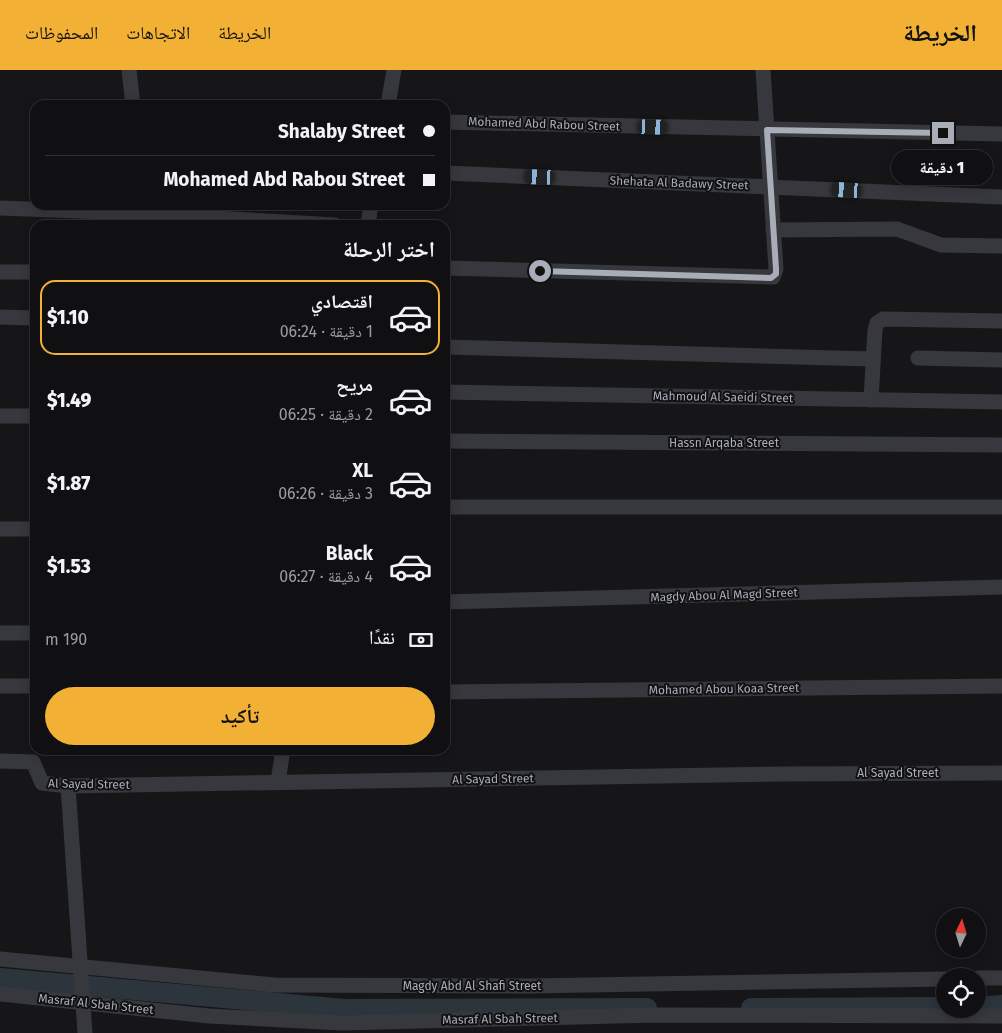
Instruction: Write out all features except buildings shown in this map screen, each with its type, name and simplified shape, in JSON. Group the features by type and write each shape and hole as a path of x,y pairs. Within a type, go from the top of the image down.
{"street":[{"path":"129,70 132,100"},
{"path":"389,100 394,70"},
{"path":"450,268 771,278 774,276 773,230 763,70"},
{"name":"Mohamed Abd Rabou Street","path":"450,122 1002,134"},
{"name":"Shehata Al Badawy Street","path":"450,173 1002,197"},
{"path":"0,208 30,209"},
{"path":"53,210 250,220"},
{"path":"773,230 897,229 906,230 941,245 1002,246"},
{"path":"0,272 30,272"},
{"path":"0,317 30,318"},
{"path":"871,400 876,326 883,319 1002,321"},
{"path":"450,347 874,359"},
{"path":"918,358 1002,360"},
{"name":"Mahmoud Al Saeidi Street","path":"450,392 1002,402"},
{"path":"0,416 30,416"},
{"name":"Hassn Arqaba Street","path":"450,441 1002,445"},
{"path":"450,507 1002,507"},
{"path":"0,529 30,529"},
{"name":"Magdy Abou Al Magd Street","path":"450,602 1002,587"},
{"path":"0,633 30,633"},
{"path":"0,686 30,686"},
{"name":"Mohamed Abou Koaa Street","path":"450,692 1002,686"},
{"path":"278,781 282,755"},
{"name":"Al Sayad Street","path":"0,761 33,762 42,783 68,786 278,781 1002,773"},
{"path":"68,786 81,1001 85,1033"},
{"name":"Magdy Abd Al Shafi Street","path":"0,959 79,965 190,979 274,985 520,986 936,979"},
{"path":"986,978 1002,978"},
{"name":"Masraf Al Sbah Street","path":"0,994 81,1001 209,1016 342,1023 656,1015 1002,1016"}],"waterway":[{"path":"0,978 344,1009 647,1008"},
{"path":"986,1006 1002,1005"},
{"path":"751,1008 936,1007"}],"route":[{"path":"540,271 771,278 776,274 776,269 767,130 943,133"}]}
